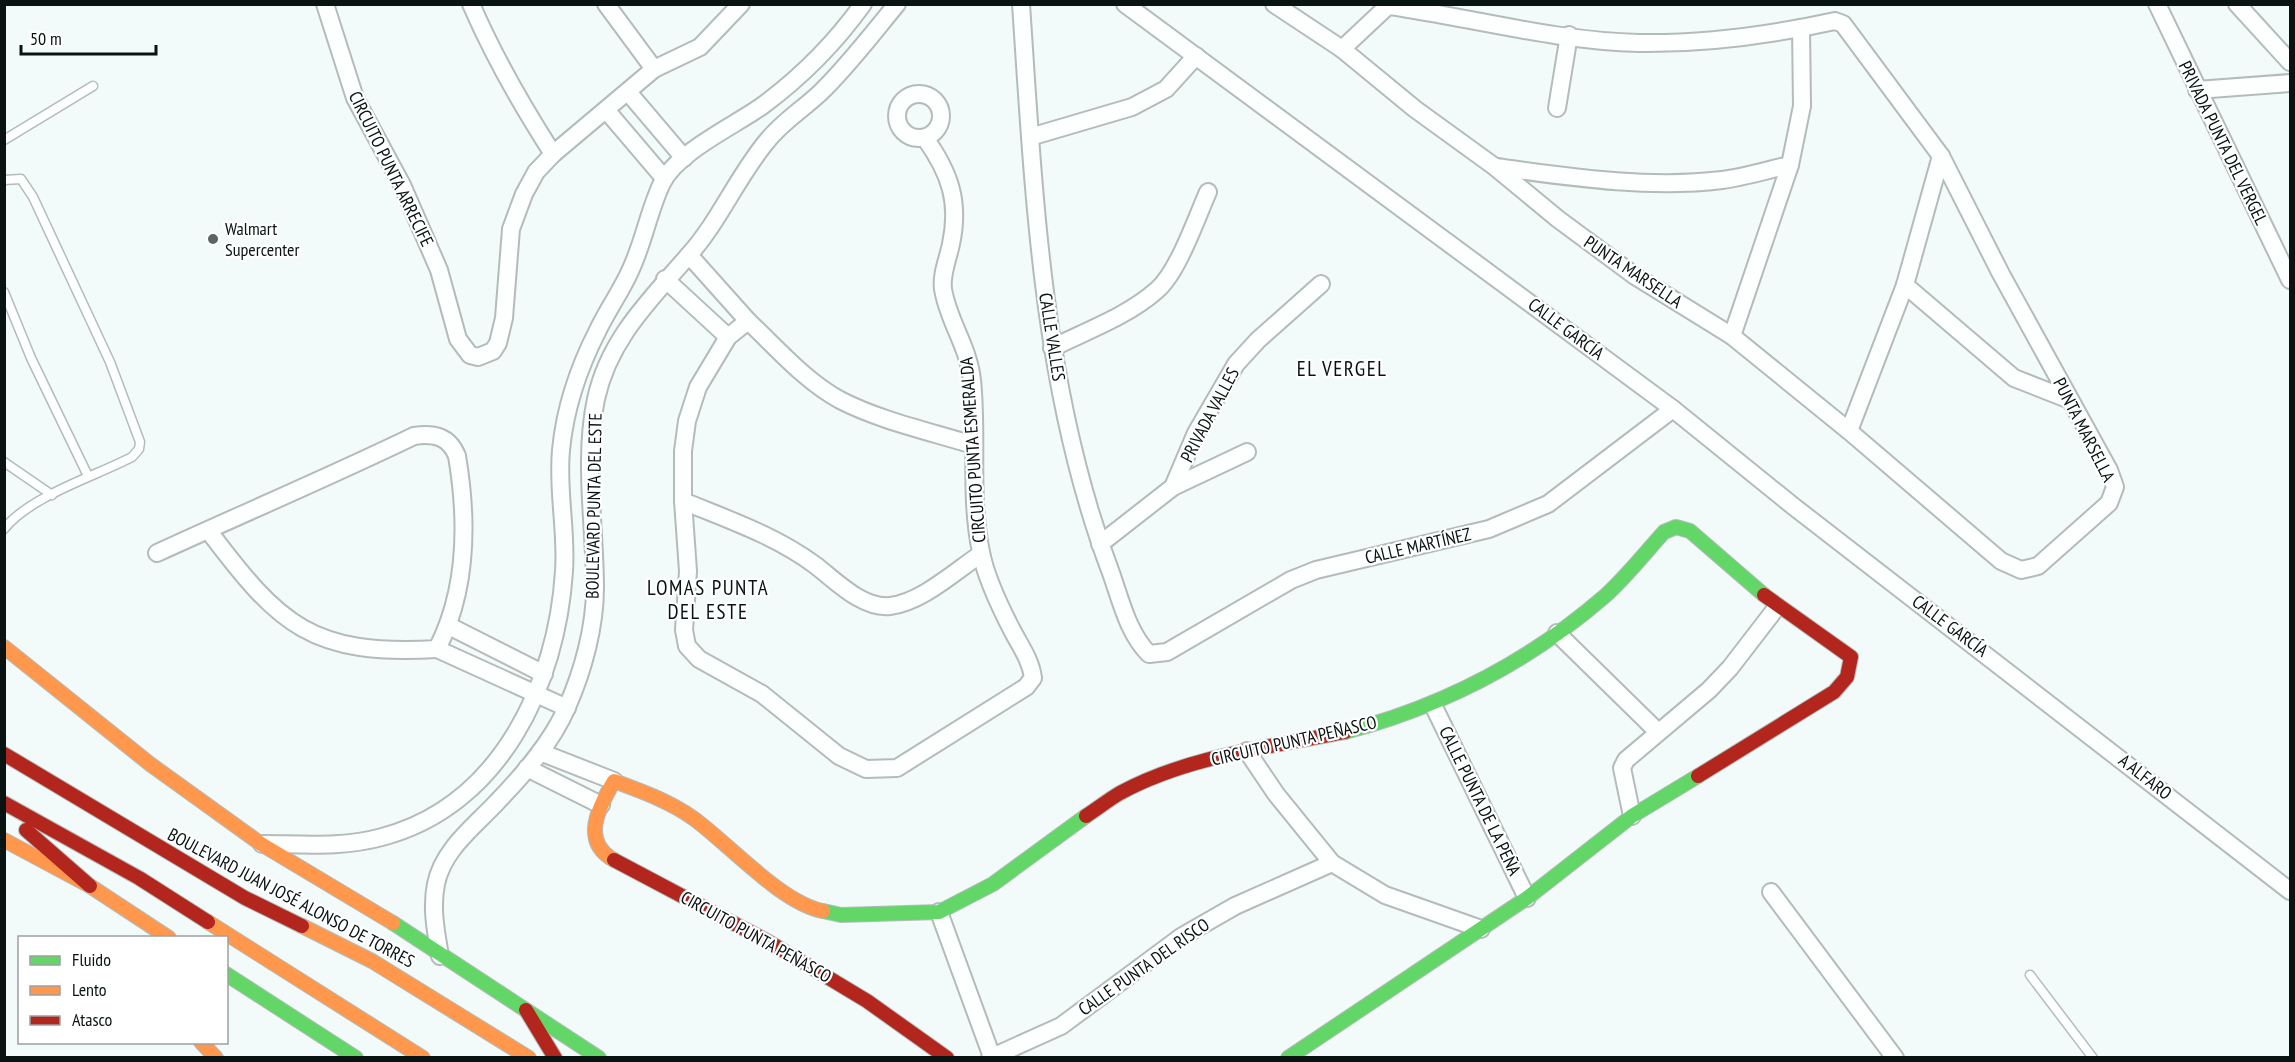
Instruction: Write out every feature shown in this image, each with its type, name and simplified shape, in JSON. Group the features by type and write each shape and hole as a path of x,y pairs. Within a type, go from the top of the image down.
{"street":[{"name":"CIRCUITO PUNTA ARRECIFE","path":"325,4 355,98 402,185 438,270 458,339 470,355 478,357 494,351 498,343 504,318 511,229 536,172 553,154 607,111 654,69 700,46 741,4"},
{"path":"471,4 512,88 553,154"},
{"path":"606,4 654,69"},
{"name":"BOULEVARD PUNTA DEL ESTE","path":"261,844 334,845 381,838 420,824 454,805 489,772 510,743 536,695 560,614 564,570 561,450 571,396 598,329 631,270 664,178 684,158 764,104 817,59 863,4"},
{"name":"BOULEVARD PUNTA DEL ESTE","path":"440,956 433,906 436,883 442,865 453,847 540,752 567,708 587,648 595,591 591,435 596,400 602,380 625,332 665,279 689,255 740,176 767,141 782,124 820,93 897,4"},
{"name":"CALLE VALLES","path":"1021,4 1030,137 1052,348 1074,452 1100,544 1136,641 1149,654"},
{"name":"CALLE GARCÍA","path":"1125,4 1673,408 1793,506 1999,664"},
{"name":"PUNTA MARSELLA","path":"1274,4 1342,49 1415,109 1495,167 1558,219 1635,276 1732,336 1849,431 2001,561 2021,570 2038,566 2109,503 2115,487 2109,470 1941,156 1844,24 1835,21 1727,39 1638,43 1509,28 1416,7 1390,5 1342,49"},
{"name":"PRIVADA PUNTA DEL VERGEL","path":"2157,4 2290,280"},
{"path":"2238,4 2290,62"},
{"path":"1732,336 1790,165 1802,106 1801,28"},
{"path":"1557,108 1569,35"},
{"path":"1030,137 1132,106 1166,89 1196,56"},
{"path":"2197,90 2290,83"},
{"path":"628,92 684,158"},
{"path":"607,111 664,178"},
{"name":"CIRCUITO PUNTA ESMERALDA","path":"728,337 698,387 687,422 683,451 683,501 688,571 684,630 687,646 699,659 762,694 839,756 866,769 897,768 1026,687 1033,678 1031,667 1004,615 981,554 972,445 974,405 967,351 945,298 943,286 956,211 955,198 937,155 926,138"},
{"path":"1849,431 1905,285 1941,156"},
{"path":"1495,167 1586,178 1663,182 1722,180 1790,165"},
{"path":"1052,348 1122,314 1158,290 1180,255 1208,192"},
{"path":"689,255 748,321 808,377 839,399 873,414 972,445"},
{"path":"665,279 728,337 748,321"},
{"name":"PRIVADA VALLES","path":"1100,544 1173,488 1196,433 1236,364 1258,340 1321,284"},
{"path":"1905,285 2014,378 2070,400"},
{"name":"CALLE MARTÍNEZ","path":"1149,654 1167,652 1291,580 1316,570 1489,530 1548,504 1673,408"},
{"path":"157,553 318,483 414,436 426,434 444,438 453,447 460,475 463,552 461,579 448,626 437,649"},
{"path":"1173,488 1247,452"},
{"path":"683,501 778,541 870,603 887,607 914,599 981,554"},
{"name":"CIRCUITO PUNTA PEÑASCO","path":"540,752 658,798 692,817 788,895 817,910 841,915 939,912 993,884 1050,840 1120,793 1180,768 1247,751 1347,732 1433,705 1528,655 1606,595 1664,532 1676,527 1690,531 1777,607 1851,657 1851,670 1846,681 1834,692 1632,816 1527,898 1288,1058"},
{"path":"208,530 281,615 298,627 342,645 392,652 437,649 567,708"},
{"path":"564,537 593,535"},
{"path":"1632,816 1622,768 1626,760 1723,676 1777,607"},
{"path":"448,626 544,674"},
{"path":"1557,633 1658,732"},
{"path":"4,647 150,764 261,844 380,915 599,1058"},
{"name":"A ALFARO","path":"1999,664 2290,891"},
{"name":"CALLE PUNTA DE LA PEÑA","path":"1433,705 1527,898"},
{"path":"1247,751 1276,794 1332,863 1386,894 1481,929"},
{"name":"BOULEVARD JUAN JOSÉ ALONSO DE TORRES","path":"4,754 236,892 381,967 529,1058"},
{"path":"527,768 601,805"},
{"name":"CIRCUITO PUNTA PEÑASCO","path":"614,781 601,805 595,838 602,853 769,942 867,1001 947,1058"},
{"path":"4,803 139,878 423,1058"},
{"path":"4,812 49,848 90,886 153,932"},
{"path":"4,840 90,886"},
{"name":"CALLE PUNTA DEL RISCO","path":"991,1057 1061,1026 1181,937 1234,906 1332,863"},
{"path":"1771,892 1895,1058"},
{"path":"939,912 991,1057"},
{"path":"228,975 356,1058"},
{"path":"526,1010 555,1058"},
{"path":"191,1058 199,1044"},
{"path":"202,1044 216,1058"}],"lane":[{"path":"4,140 93,86"},
{"path":"4,180 15,178 27,184 110,362 140,442 136,454 52,495 4,529"},
{"path":"4,292 31,358 88,476"},
{"path":"4,462 52,495"},
{"path":"2030,975 2093,1058"}],"traffic: fast":[{"path":"1345,732 1381,722 1450,695 1515,661 1546,641 1605,596 1664,532 1676,527 1690,531 1764,595"},
{"path":"1288,1058 1527,898 1632,816 1698,776"},
{"path":"823,911 841,915 939,912 993,884 1086,816"},
{"path":"393,923 599,1058"},
{"path":"228,975 356,1058"}],"traffic: slow":[{"path":"4,647 150,764 261,844 393,923"},
{"path":"614,860 604,852 595,834 598,812 614,781 655,797 684,812 773,885 807,906 823,911"},
{"path":"4,840 90,886 166,936"},
{"path":"208,922 423,1058"},
{"path":"302,926 372,961 529,1058"},
{"path":"203,1044 216,1058"}],"traffic: jam":[{"path":"1698,776 1834,692 1847,677 1851,657 1764,595"},
{"path":"1086,816 1120,793 1173,770 1230,754 1345,732"},
{"path":"4,754 245,898 302,926"},
{"path":"4,803 139,878 208,922"},
{"path":"26,830 90,886"},
{"path":"614,860 769,942 867,1001 947,1058"},
{"path":"526,1010 555,1058"}],"place":[{"name":"Walmart Supercenter","path":"213,239"}],"district":[{"name":"EL VERGEL","path":"1342,369"},
{"name":"LOMAS PUNTA DEL ESTE","path":"708,600"}]}
